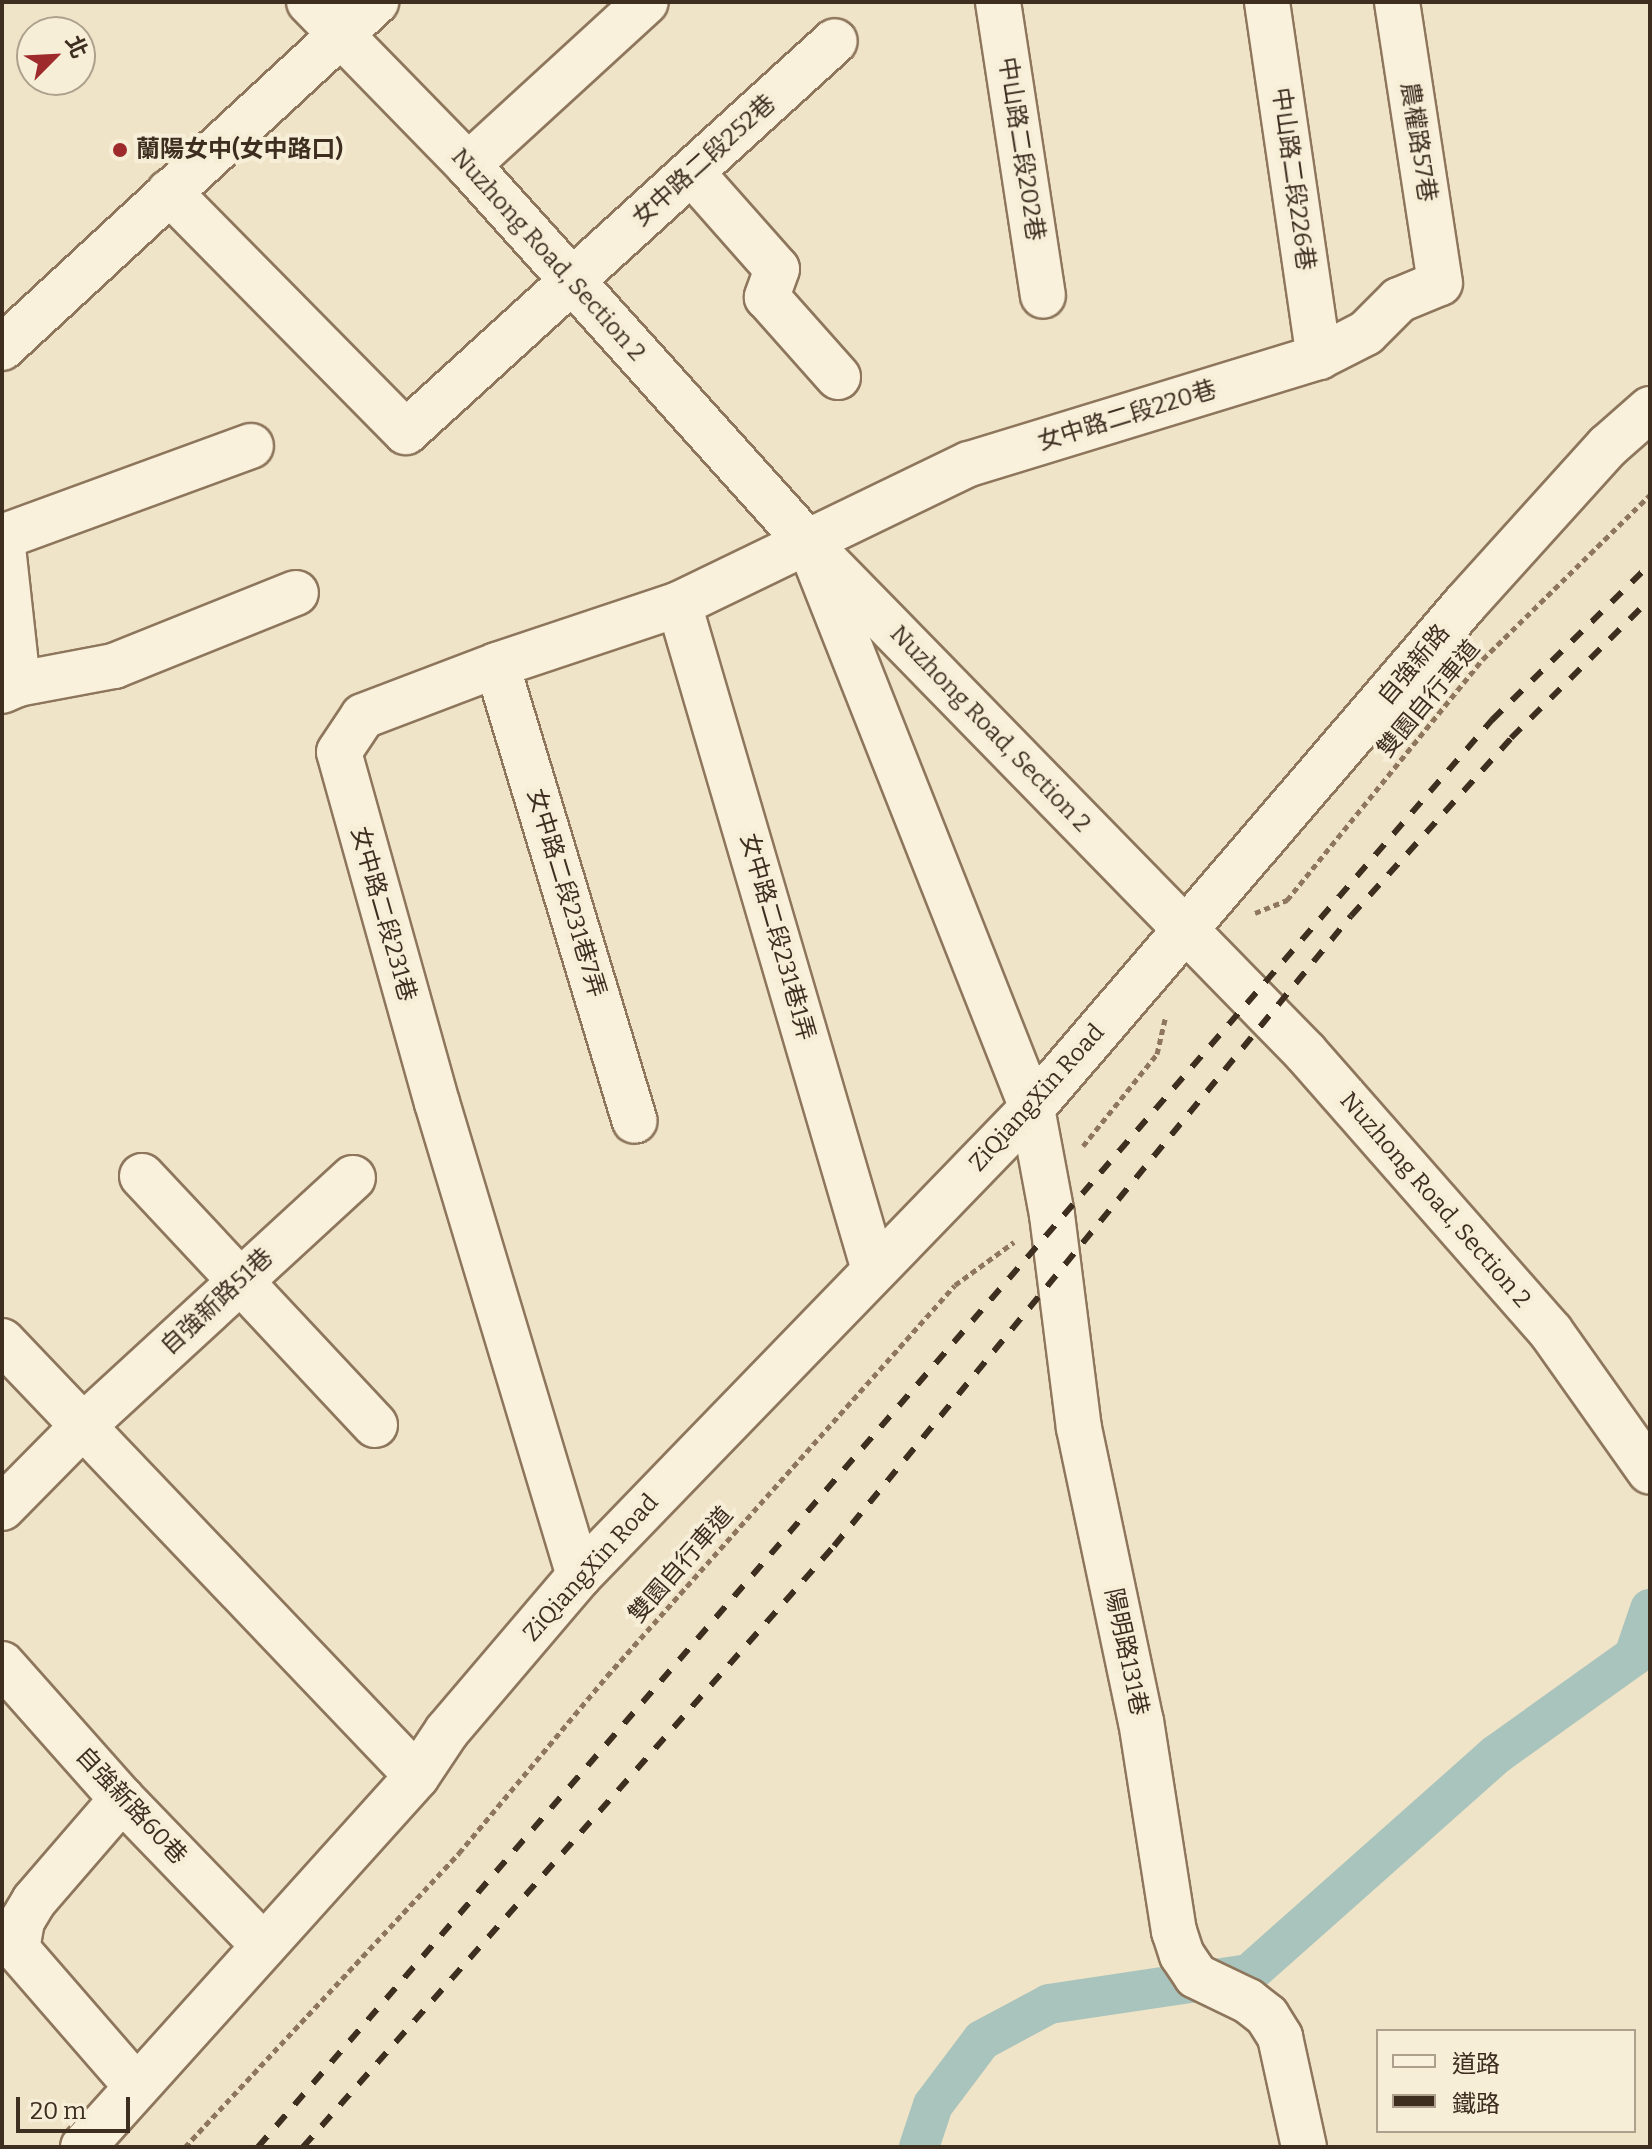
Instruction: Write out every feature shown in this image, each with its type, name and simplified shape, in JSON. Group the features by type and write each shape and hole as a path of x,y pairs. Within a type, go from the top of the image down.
{"street":[{"name":"Nuzhong Road, Section 2","path":"309,2 468,165 809,544 1306,1053 1551,1332 1650,1472"},
{"path":"2,348 376,2"},
{"path":"468,165 646,2"},
{"name":"中山路二段202巷","path":"998,2 1043,296"},
{"name":"中山路二段226巷","path":"1267,2 1319,357"},
{"name":"農權路57巷","path":"1397,2 1440,283"},
{"name":"女中路二段252巷","path":"169,192 406,432 835,41"},
{"path":"692,173 777,269 767,297 838,377"},
{"name":"女中路二段220巷","path":"809,544 898,496 969,464 1319,357 1366,333 1399,300 1440,283"},
{"name":"自強新路","path":"1187,930 1465,604 1608,446 1650,409"},
{"path":"251,446 2,538 10,688 114,666 296,593"},
{"name":"女中路二段231巷","path":"579,1576 437,1103 339,752 363,716 497,665 679,604 809,544"},
{"name":"陽明路131巷","path":"809,544 1032,1108 1052,1215 1079,1428 1141,1721 1174,1931 1182,1955 1196,1976 1248,2001 1267,2016 1280,2037 1304,2147"},
{"name":"女中路二段231巷1弄","path":"679,604 874,1270"},
{"name":"女中路二段231巷7弄","path":"497,665 635,1121"},
{"name":"ZiQiangXin Road","path":"83,2147 417,1776 447,1731 579,1576 1032,1108 1187,930"},
{"path":"142,1176 375,1425"},
{"name":"自強新路51巷","path":"82,1427 353,1178"},
{"path":"2,1341 417,1776"},
{"path":"2,1508 82,1427"},
{"name":"自強新路60巷","path":"2,1664 122,1799 263,1945"},
{"path":"122,1799 34,1901 22,1921 17,1949 136,2086"}],"path":[{"name":"雙園自行車道","path":"1249,915 1287,900 1483,659 1650,495"},
{"path":"1079,1154 1085,1142 1157,1054 1168,1010"},
{"name":"雙園自行車道","path":"185,2147 459,1853 607,1676 955,1285 1052,1215"}],"waterway":[{"path":"919,2147 933,2105 982,2040 1049,2004 1249,1974 1497,1754 1634,1656 1650,1609"}],"railway":[{"path":"258,2147 1492,720 1650,564"},
{"path":"303,2147 834,1546 1351,916 1511,738 1650,599"}],"place":[{"name":"蘭陽女中(女中路口)","path":"120,150"}]}
